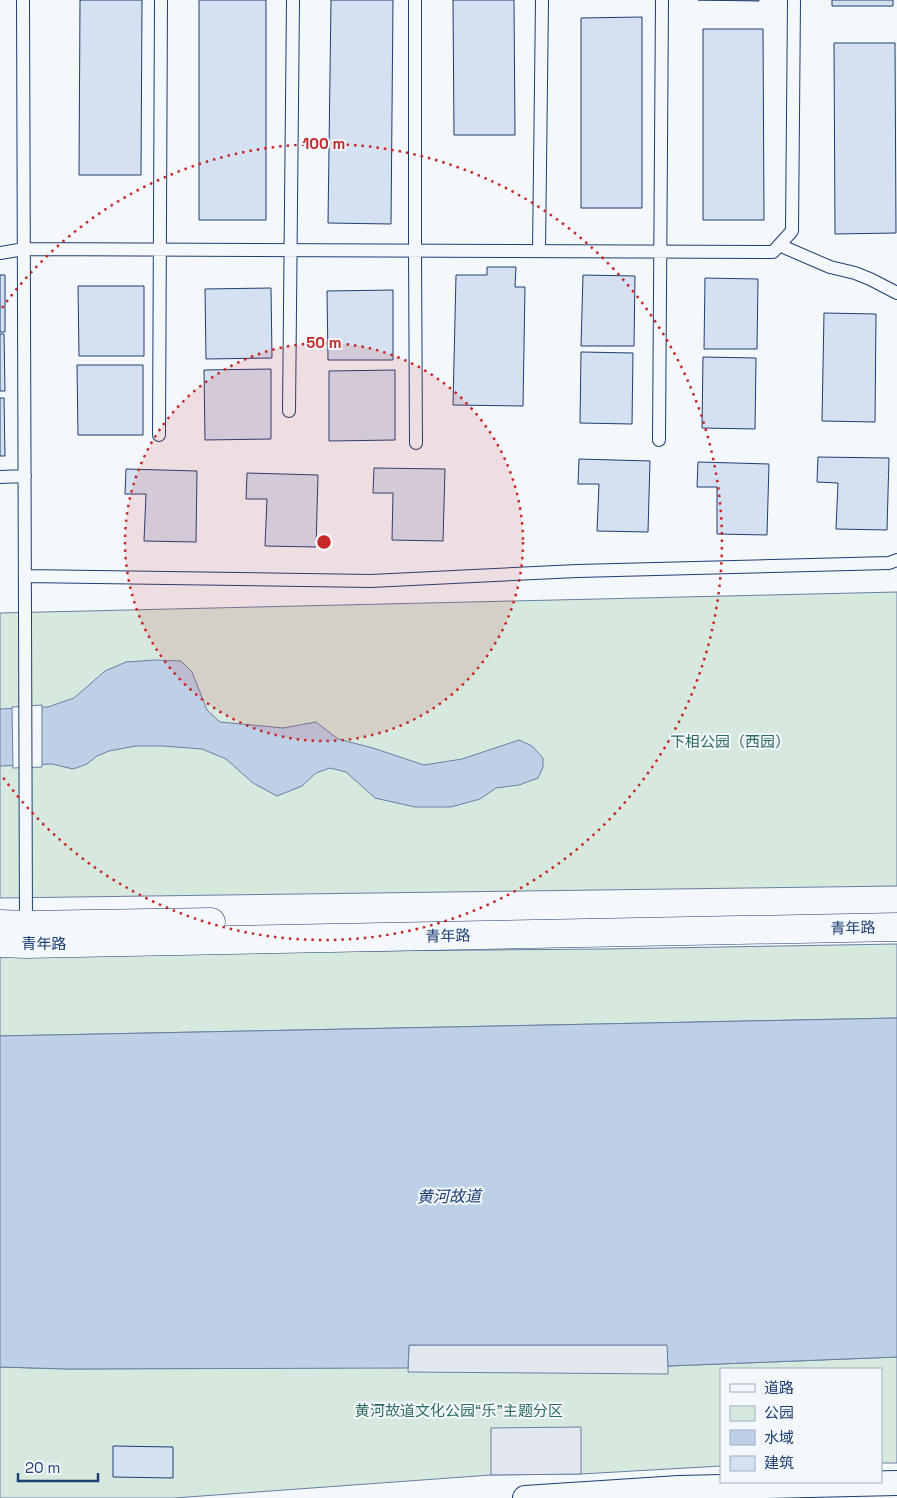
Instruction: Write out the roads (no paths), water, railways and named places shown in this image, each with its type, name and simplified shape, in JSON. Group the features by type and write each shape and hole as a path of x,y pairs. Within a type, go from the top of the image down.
{"street":[{"name":"青年路","path":"13,934 897,910"},
{"name":"青年路","path":"13,934 897,927"},
{"path":"538,1498 680,1488 897,1483"}],"lane":[{"path":"13,934 25,576 23,0"},
{"path":"159,435 160,0"},
{"path":"289,411 293,0"},
{"path":"415,0 414,251 416,443"},
{"path":"540,251 542,0"},
{"path":"659,440 662,0"},
{"path":"0,253 24,249 774,252 792,231 794,0"},
{"path":"779,245 830,267 870,279 897,293"},
{"path":"0,477 25,476"},
{"path":"25,576 371,580 577,571 889,563 897,560"}],"water":[{"path":"181,661 192,672 207,710 220,722 283,728 316,722 338,739 373,748 424,765 462,759 519,740 532,746 543,758 543,767 538,778 519,785 496,788 480,799 451,807 415,807 375,798 346,772 330,768 316,773 302,786 277,796 253,783 226,759 202,749 136,746 109,751 97,756 87,764 73,769 52,764 0,766 0,709 48,707 74,698 105,671 126,662"},
{"name":"黄河故道","path":"897,1018 897,1357 668,1366 667,1345 409,1345 408,1368 68,1369 0,1367 0,1036"}],"park label":[{"name":"下相公园（西园）","path":"730,742"},
{"name":"黄河故道文化公园“乐”主题分区","path":"459,1411"}]}
